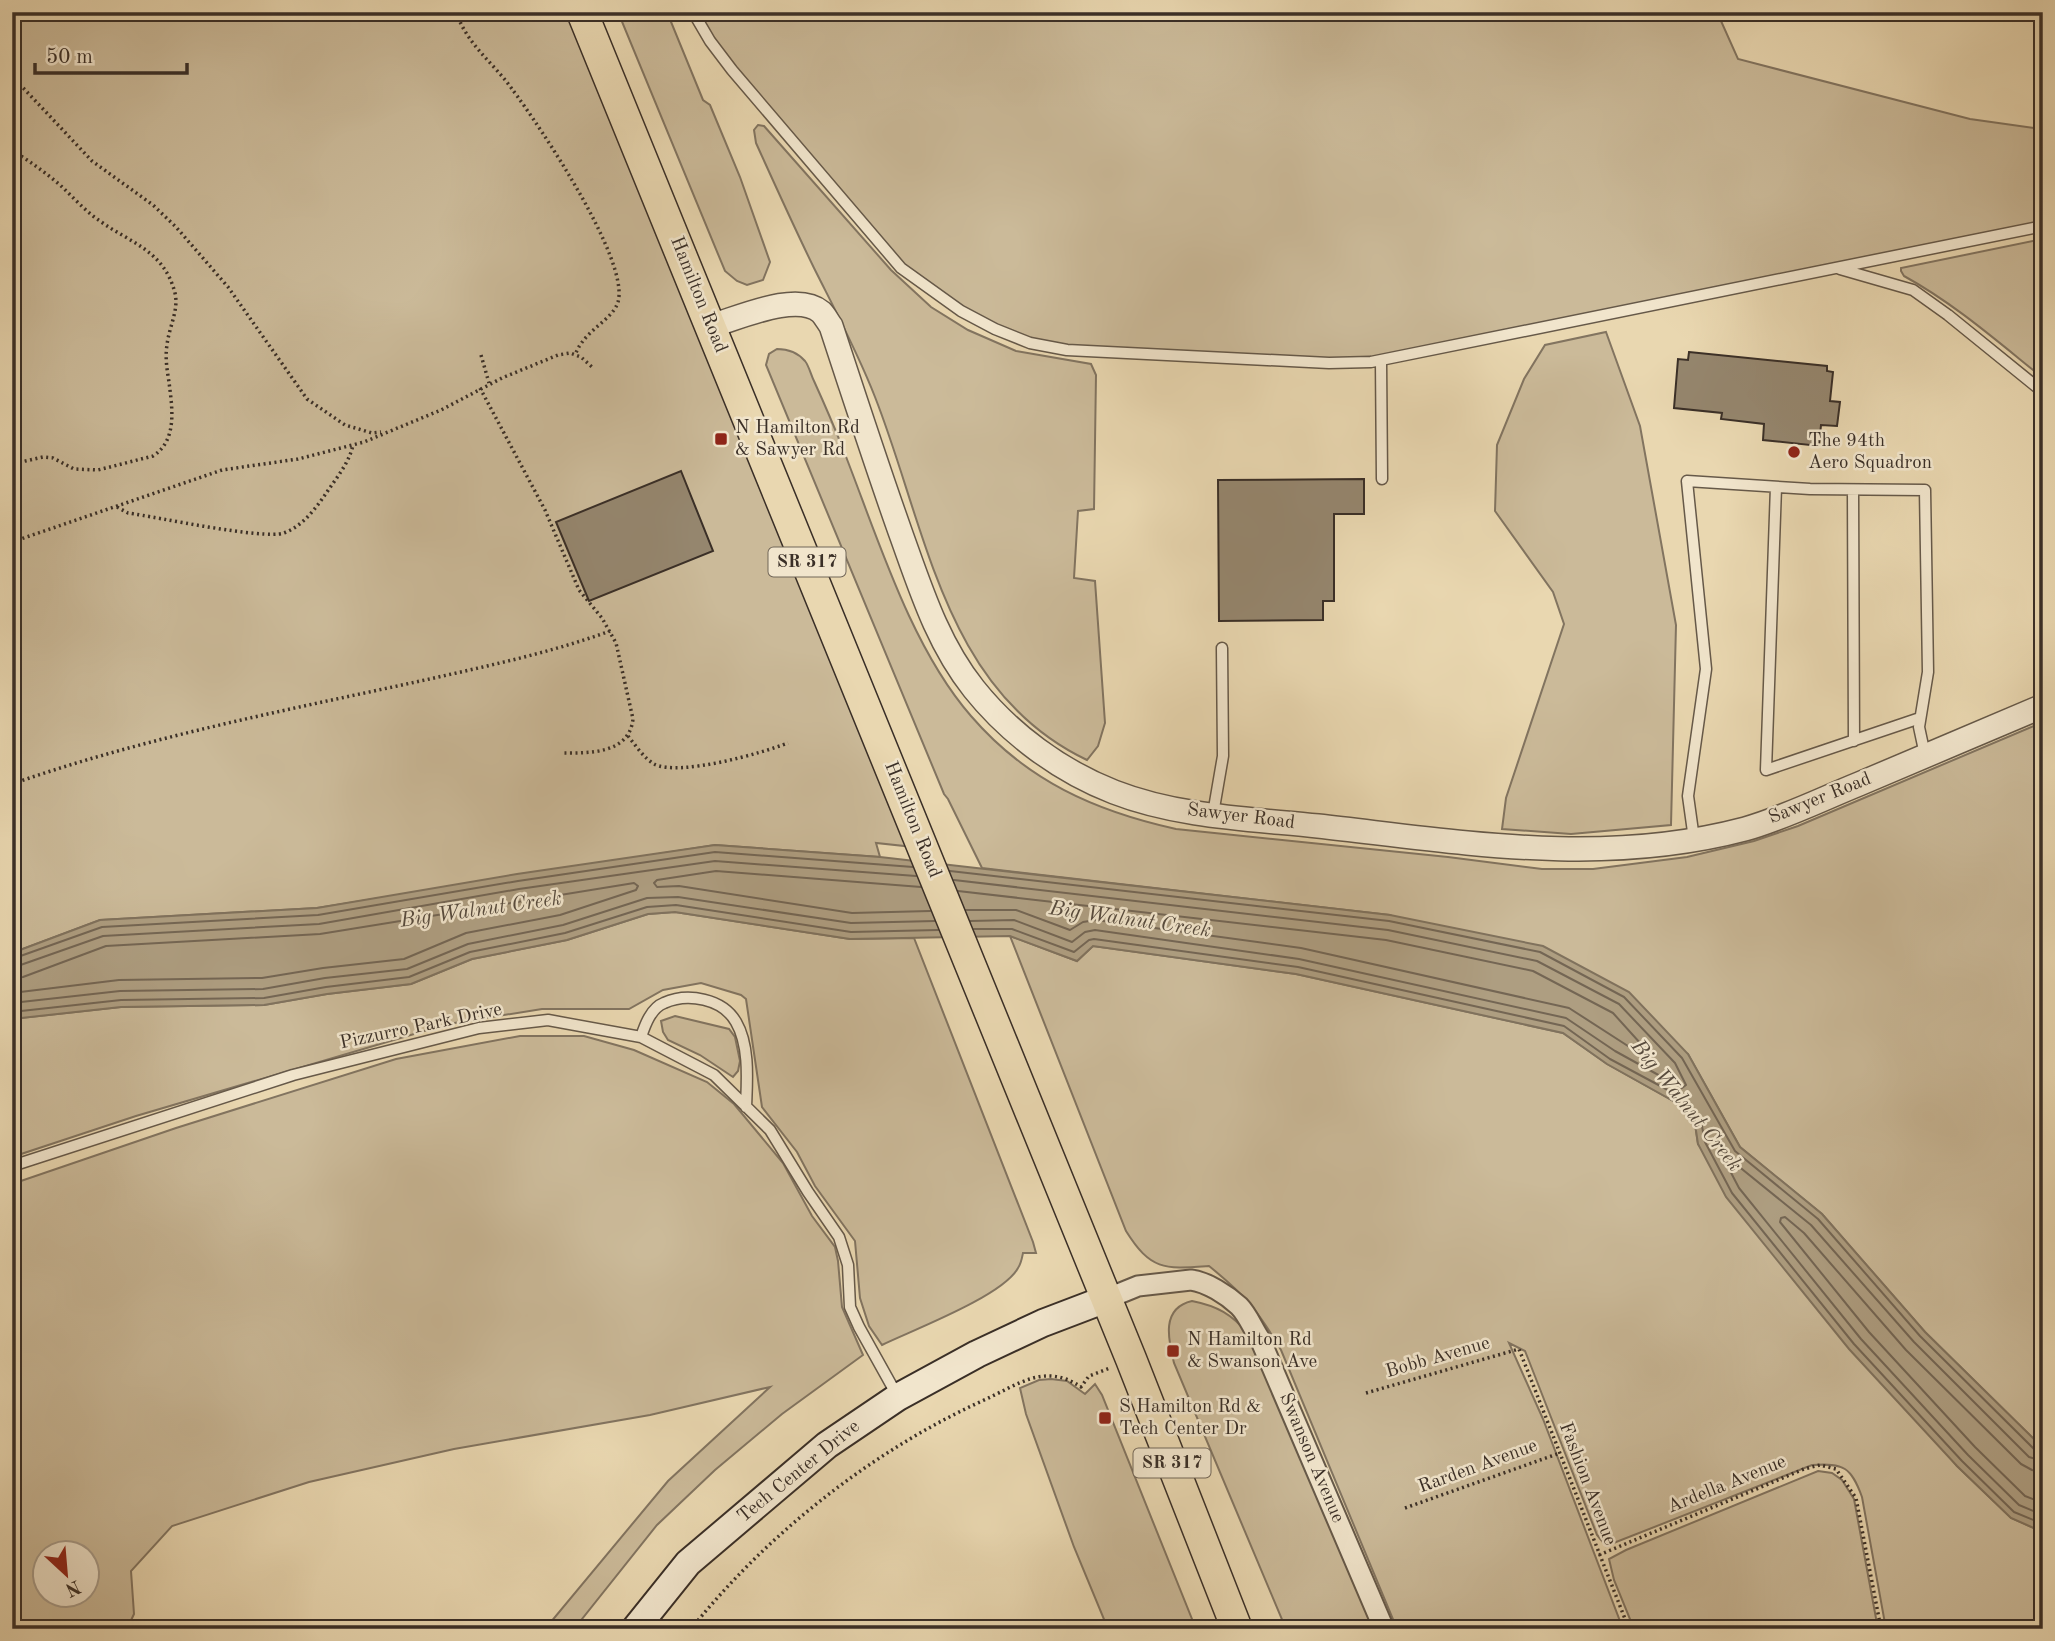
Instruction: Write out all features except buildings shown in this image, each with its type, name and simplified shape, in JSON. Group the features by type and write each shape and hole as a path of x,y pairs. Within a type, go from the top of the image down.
{"main road":[{"name":"Hamilton Road","path":"582,12 1131,1359 1237,1629"},
{"name":"Tech Center Drive","path":"635,1629 688,1563 827,1445 898,1397 978,1354 1043,1322 1106,1299"}],"street":[{"name":"Sawyer Road","path":"710,326 783,304 800,303 822,313 831,326 872,453 930,612 949,654 974,689 1021,738 1048,758 1114,792 1153,804 1213,814 1546,850 1623,849 1748,828 2043,706"},
{"name":"Swanson Avenue","path":"1106,1299 1139,1286 1191,1280 1213,1288 1240,1307 1260,1339 1384,1629"}],"lane":[{"path":"693,12 732,70 901,268 961,311 995,329 1030,343 1067,350 1329,363 1381,361 2043,226"},
{"path":"1836,268 1913,290 2043,392"},
{"path":"1381,361 1382,479"},
{"path":"1694,839 1688,796 1706,669 1687,481 1853,490 1924,490 1927,672 1919,727 1925,756"},
{"path":"1776,487 1766,770 1920,719"},
{"path":"1853,490 1854,741"},
{"path":"1213,814 1223,757 1222,648"},
{"path":"641,1037 647,1019 663,1003 692,997 717,1004 736,1021 743,1043 747,1076 746,1107"},
{"name":"Pizzurro Park Drive","path":"12,1166 293,1075 478,1028 548,1020 641,1037 714,1074 770,1130 839,1237 848,1265 850,1307 898,1397"}],"path":[{"path":"456,12 466,36 510,86 557,156 589,211 611,261 619,291 618,303 611,314 580,342 575,355"},
{"path":"12,76 92,161 153,205 176,227 228,287 307,399 345,425 372,433 386,431"},
{"path":"12,150 45,173 100,221 151,254 170,279 176,307 166,349 171,404 170,435 161,451 153,456 98,470 74,469 53,458 43,457 12,464"},
{"path":"12,542 222,470 298,459 353,445 441,410 480,388 558,355 570,353 592,367"},
{"path":"481,355 489,384"},
{"path":"480,388 545,510 579,590 616,643 633,719 628,736 621,743 601,751 563,753"},
{"path":"116,507 128,513 276,535 295,527 312,511 350,457 353,445"},
{"path":"12,784 81,761 156,741 512,661 610,631"},
{"path":"628,736 653,764 667,769 682,769 758,755 788,743"},
{"name":"Bobb Avenue","path":"1366,1393 1519,1349"},
{"name":"Fashion Avenue","path":"1519,1349 1629,1629"},
{"path":"691,1629 740,1574 803,1515 864,1469 917,1434 1032,1378 1057,1375 1066,1377 1081,1387 1089,1376 1131,1359"},
{"name":"Rarden Avenue","path":"1405,1508 1560,1453"},
{"name":"Ardella Avenue","path":"1599,1555 1804,1469 1820,1465 1836,1469 1856,1498 1881,1629"}],"shaded area":[{"path":"12,12 582,12 923,848 876,843 880,857 715,845 317,908 100,920 12,953"},
{"path":"618,12 667,12 703,100 710,105 740,177 770,262 763,280 747,285 725,271"},
{"path":"693,12 1717,12 1738,59 1970,119 2034,128 2034,134 2043,135 2043,226 1371,362 1067,350 995,329 901,268 732,70"},
{"path":"758,125 764,126 891,270 931,307 968,330 1016,351 1091,364 1096,375 1094,509 1078,511 1074,578 1095,581 1105,723 1098,746 1087,760 1039,730 1001,693 971,650 947,602 927,552 875,397 756,143 754,130"},
{"path":"2043,239 2043,378 1976,324 1904,276 1901,271 1901,268"},
{"path":"1606,332 1640,426 1676,625 1671,825 1571,834 1502,829 1506,798 1564,624 1553,592 1495,511 1497,445 1524,379 1545,345"},
{"path":"777,349 796,354 808,365 897,589 930,657 949,688 993,739 1039,776 1090,802 1146,822 1176,829 1542,869 1593,869 1687,857 1754,841 1798,826 2043,722 2043,1448 1925,1332 1822,1214 1740,1147 1688,1054 1390,915 982,868 944,794 766,365 769,354"},
{"path":"675,912 850,939 914,938 1036,1253 1023,1253 1019,1266 1009,1279 977,1301 882,1345 869,1326 860,1298 855,1241 815,1186 797,1152 762,1107 746,999 701,983 663,990 629,1009 542,1009 448,1024 136,1116 12,1157 12,1019 121,1007 264,1005 411,984 472,959 567,940 648,914"},
{"path":"1010,936 1077,961 1093,946 1296,974 1563,1033 1607,1064 1675,1102 1695,1124 1698,1144 1957,1466 2011,1518 2043,1532 2043,1629 1886,1629 1862,1497 1850,1473 1839,1466 1812,1465 1606,1546 1597,1535 1525,1351 1509,1343 1543,1419 1623,1629 1397,1629 1281,1350 1265,1324 1242,1295 1209,1266 1160,1265 1143,1254 1126,1231"},
{"path":"675,1016 729,1029 735,1037 740,1061 738,1071 733,1077 700,1055 668,1040 661,1021"},
{"path":"520,1036 584,1036 634,1050 707,1082 734,1104 783,1163 812,1216 835,1247 842,1307 863,1355 782,1414 715,1470 657,1525 574,1629 545,1629 668,1481 770,1387 650,1415 454,1449 309,1482 172,1526 131,1571 134,1614 127,1629 12,1629 12,1184 176,1128 396,1059"},
{"path":"1192,1301 1223,1312 1248,1334 1375,1629 1286,1629 1174,1363 1169,1335 1171,1317 1175,1310"},
{"path":"1039,1380 1067,1381 1085,1394 1095,1384 1102,1395 1196,1629 1108,1629 1074,1547 1026,1414 1020,1388"},
{"path":"1818,1471 1832,1473 1842,1480 1854,1499 1878,1629 1634,1629 1614,1580 1609,1559"}],"water":[{"name":"Big Walnut Creek","path":"715,845 880,857 1390,915 1543,946 1629,992 1688,1054 1740,1147 1822,1214 1925,1332 2043,1448 2043,1532 2011,1518 1957,1466 1849,1349 1726,1197 1698,1144 1695,1124 1675,1102 1607,1064 1563,1033 1296,974 1093,946 1077,961 1010,936 850,939 675,912 648,914 567,940 472,959 411,984 264,1005 121,1007 12,1019 12,953 100,920 317,908 517,874"}],"place":[{"name":"N Hamilton Rd & Sawyer Rd","path":"721,439"},
{"name":"The 94th Aero Squadron","path":"1794,452"},
{"name":"N Hamilton Rd & Swanson Ave","path":"1173,1351"},
{"name":"S Hamilton Rd & Tech Center Dr","path":"1105,1418"}]}
